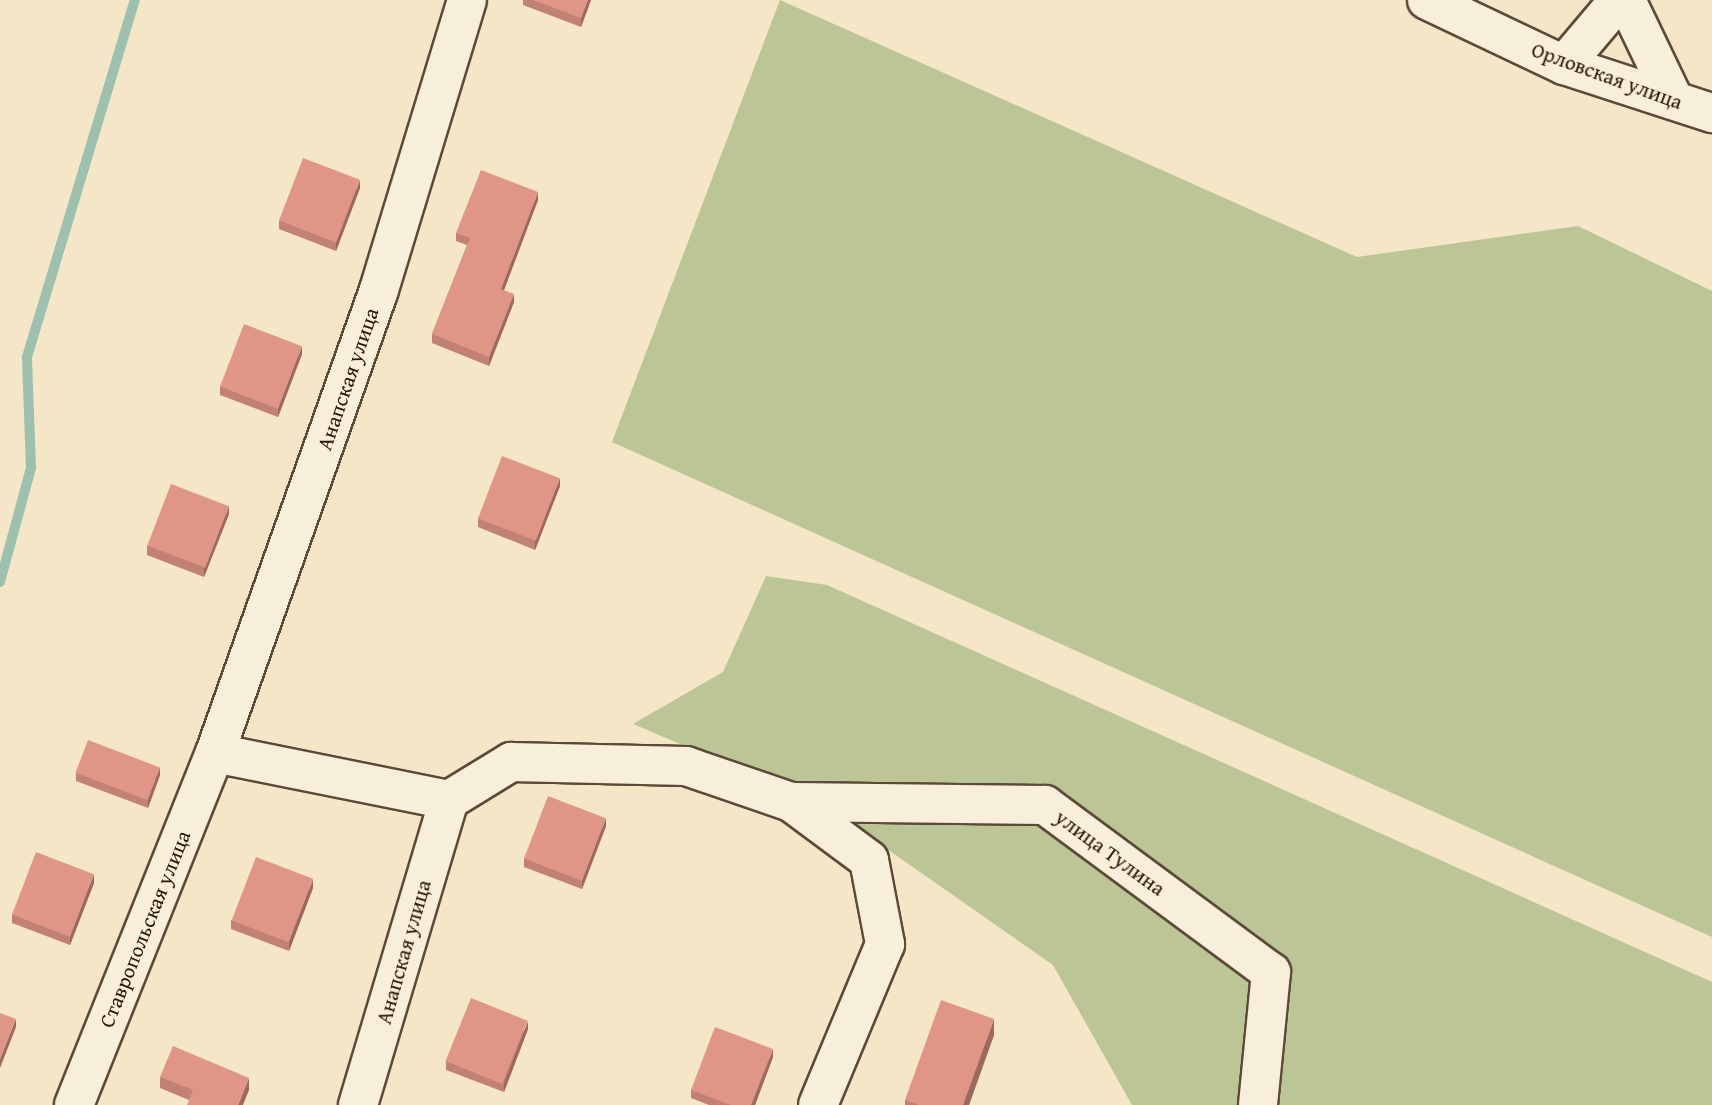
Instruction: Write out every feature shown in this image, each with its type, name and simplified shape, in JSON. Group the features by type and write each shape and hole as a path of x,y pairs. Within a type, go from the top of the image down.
{"street":[{"name":"Анапская улица","path":"215,753 378,293 467,0"},
{"name":"Орловская улица","path":"1427,0 1564,65 1712,113"},
{"path":"1564,65 1619,0"},
{"path":"1626,0 1674,100"},
{"path":"215,753 449,800 511,762 686,765 791,802 869,860 885,944 818,1105"},
{"name":"Ставропольская улица","path":"74,1105 215,753"},
{"name":"Анапская улица","path":"358,1105 449,800"},
{"name":"улица Тулина","path":"791,802 1045,805 1271,972 1258,1105"}],"green space":[{"path":"780,0 1357,257 1578,226 1712,291 1712,937 612,442"},
{"path":"766,576 827,585 1712,982 1712,1105 1132,1105 1053,965 887,849 765,780 633,724 723,672"}],"building":[{"path":"533,0 588,0 581,18"},
{"path":"303,158 360,180 336,242 279,221"},
{"path":"481,170 538,192 501,289 514,294 489,357 432,334 470,238 456,233"},
{"path":"244,324 302,346 278,409 220,387"},
{"path":"502,456 560,478 536,541 478,519"},
{"path":"171,484 229,506 205,568 147,546"},
{"path":"88,740 160,768 147,800 75,773"},
{"path":"548,796 606,818 582,881 524,859"},
{"path":"36,852 94,874 70,937 12,915"},
{"path":"256,857 313,879 289,942 232,920"},
{"path":"471,998 528,1021 502,1084 446,1061"},
{"path":"941,1000 994,1019 963,1105 919,1105 905,1100"},
{"path":"0,1013 16,1019 0,1059"},
{"path":"715,1027 773,1049 751,1105 731,1105 691,1090"},
{"path":"173,1046 249,1078 238,1105 187,1105 193,1090 160,1077"}],"waterway":[{"path":"0,582 31,468 27,357 135,0"}]}
